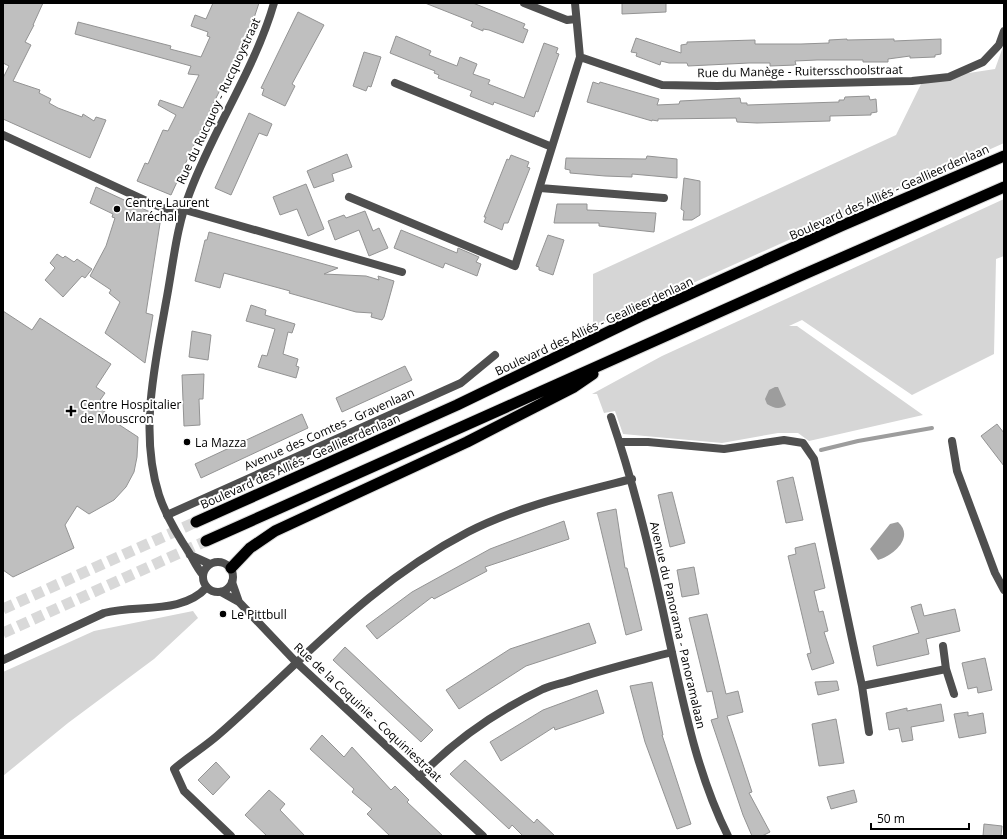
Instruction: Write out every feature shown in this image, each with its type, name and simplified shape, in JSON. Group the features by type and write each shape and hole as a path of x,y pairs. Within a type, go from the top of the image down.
{"highway":[{"name":"Boulevard des Alliés - Geallieerdenlaan","path":"196,522 457,405 646,314 841,226 1004,156"},
{"path":"206,542 850,253 1004,187"},
{"path":"231,568 250,548 275,531 494,429 574,387 617,358"}],"street":[{"name":"Rue du Rucquoy - Rucquoystraat","path":"185,210 193,183 260,42 274,3"},
{"path":"524,3 567,20 576,19"},
{"path":"349,197 515,266 580,57 576,3"},
{"name":"Rue du Manège - Ruitersschoolstraat","path":"580,57 662,84 724,86 912,81 949,77 983,62 998,45 1004,31"},
{"path":"396,83 552,147"},
{"path":"3,135 166,209 185,210 402,272"},
{"path":"540,188 664,198"},
{"path":"185,210 179,227 155,369 150,409 151,461 159,496 167,515 195,565 203,575"},
{"name":"Avenue des Comtes - Gravenlaan","path":"167,515 461,383 495,355"},
{"name":"Avenue du Panorama - Panoramalaan","path":"611,417 632,479 691,738 715,811 728,836"},
{"path":"620,442 648,442 724,449 784,440 803,443 814,459 862,686 869,732"},
{"path":"952,441 957,471 995,573 1004,590"},
{"path":"231,836 184,791 174,769 217,736 331,629 375,591 444,545 482,526 529,508 577,493 632,479"},
{"path":"190,556 210,564"},
{"path":"3,660 104,613 119,609 183,603 194,599 207,588 203,580 203,575 204,570 210,564 214,562 223,562 231,568"},
{"name":"Rue de la Coquinie - Coquiniestraat","path":"231,568 233,573 232,582 239,602"},
{"path":"221,592 228,589 232,582"},
{"name":"Rue de la Coquinie - Coquiniestraat","path":"207,588 211,591 221,592 239,602 296,662 483,836"},
{"path":"943,646 946,669 954,694"},
{"path":"420,777 438,758 474,729 504,710 544,689 588,675 672,652"},
{"path":"862,686 946,669"}],"shaded area":[{"path":"1004,44 1004,143 593,328 593,274 896,135 923,80 995,69"},
{"path":"1004,199 1004,256 996,259 994,354 912,395 802,320 789,326 797,326 923,415 809,441 798,433 778,433 722,443 623,434 615,411 604,413 597,394 592,394 662,356"},
{"path":"778,387 786,405 781,408 776,408 767,404 765,399 769,390"},
{"path":"898,522 903,528 903,540 900,545 890,554 878,560 870,549 890,524"},
{"path":"193,611 198,618 154,659 68,723 3,776 3,672 94,631"}],"building":[{"path":"3,3 43,3 25,42 31,45 13,81 40,90 39,93 51,99 49,103 58,108 82,117 83,114 94,121 96,117 106,120 90,158 3,119 3,78 9,66 3,63"},
{"path":"213,3 259,3 250,30 210,110 171,195 137,181 145,163 148,164 163,130 168,131 176,115 158,105 160,100 183,108 199,75 188,74 191,66 75,34 78,22 171,46 170,49 201,57 210,37 207,36 208,32 191,26 195,15 206,19"},
{"path":"425,3 473,3 525,24 523,28 528,30 523,43 489,30 483,29 483,31 471,26 473,22"},
{"path":"622,3 666,3 666,12 622,14"},
{"path":"298,12 324,25 292,84 295,86 285,106 262,95 264,89 261,88"},
{"path":"396,36 431,51 429,55 457,66 460,57 477,64 473,74 490,80 488,84 524,98 544,43 558,48 556,53 559,54 538,112 536,111 534,117 494,102 493,105 470,96 472,91 438,78 439,75 434,73 435,71 390,53"},
{"path":"636,38 681,53 681,45 687,44 687,42 755,40 755,44 801,44 829,43 829,40 847,39 894,39 894,41 941,39 941,54 935,55 935,57 910,58 910,56 888,59 888,62 863,62 863,60 817,60 795,61 796,65 770,66 770,63 749,63 688,66 687,63 669,63 661,61 660,65 636,56 637,53 631,52"},
{"path":"364,52 381,57 371,87 368,86 366,91 353,86"},
{"path":"593,82 599,84 600,82 659,99 657,105 679,104 680,101 740,98 741,103 747,103 747,105 839,102 839,100 844,100 845,97 869,96 870,100 876,99 877,112 871,113 871,115 830,116 830,121 757,123 737,122 736,118 658,119 658,121 652,121 587,102"},
{"path":"249,113 272,124 267,136 259,133 231,195 215,188"},
{"path":"347,154 352,167 332,174 334,181 314,188 307,171"},
{"path":"511,155 529,162 527,167 530,168 508,223 504,223 502,230 484,222 486,217 484,217 507,159 509,160"},
{"path":"647,156 677,159 677,178 632,174 632,177 605,176 570,173 570,170 565,169 566,158 646,159"},
{"path":"684,178 700,181 700,215 692,220 683,220 684,211 681,209"},
{"path":"306,184 324,229 308,236 297,209 280,215 273,197"},
{"path":"96,187 161,217 146,313 153,315 145,363 105,333 120,302 109,293 111,290 90,276 106,246 115,218 112,217 113,214 90,203"},
{"path":"557,204 587,204 587,210 656,213 654,232 599,226 599,223 554,223"},
{"path":"365,211 373,231 379,228 388,248 369,256 359,230 335,240 328,221 344,215 346,218"},
{"path":"401,230 457,253 458,248 479,257 476,262 481,264 477,276 445,263 443,268 394,248"},
{"path":"209,232 338,268 324,274 366,276 379,280 378,276 394,281 384,317 382,320 371,317 372,313 356,312 289,293 290,291 224,273 220,288 195,281 205,240 207,240"},
{"path":"548,235 564,240 553,275 539,270 539,267 536,266"},
{"path":"57,254 63,258 65,256 74,262 77,259 92,269 85,278 82,276 63,297 45,280 55,268 50,263"},
{"path":"251,305 266,310 265,315 295,324 292,333 288,332 283,354 298,359 296,366 299,367 296,378 258,367 262,355 267,356 275,329 246,321"},
{"name":"Centre Hospitalier de Mouscron","path":"3,311 32,330 40,318 111,364 96,387 105,393 96,406 117,420 115,422 138,437 137,457 134,472 126,487 114,500 89,514 77,506 65,525 74,548 13,577 3,570"},
{"path":"192,331 211,335 208,360 189,357"},
{"path":"405,366 412,380 342,412 336,398"},
{"path":"204,374 203,399 199,399 200,425 184,426 182,375"},
{"path":"302,414 308,428 201,478 195,464"},
{"path":"997,424 1004,433 1004,466 981,436"},
{"path":"793,477 803,520 786,523 777,481"},
{"path":"672,492 685,543 670,547 658,495"},
{"path":"616,509 625,568 627,568 642,630 626,635 597,513"},
{"path":"564,521 569,539 485,567 487,571 434,599 432,597 377,639 366,626 412,592 490,549"},
{"path":"815,543 825,588 814,591 819,612 823,611 828,631 824,632 834,663 812,670 807,654 811,653 788,556 796,554 795,548"},
{"path":"694,567 699,594 682,597 677,570"},
{"path":"921,604 924,616 955,609 960,631 926,639 929,654 877,666 873,646 919,633 911,607"},
{"path":"707,614 726,694 738,691 743,712 727,716 752,792 749,793 770,832 762,836 752,836 743,815 711,720 718,718 712,691 707,692 689,618"},
{"path":"589,623 596,643 526,666 459,709 446,690 510,649"},
{"path":"345,647 433,730 421,742 333,660"},
{"path":"985,658 992,690 978,693 977,687 968,689 962,663"},
{"path":"837,681 839,690 818,695 815,682"},
{"path":"652,682 662,735 691,824 677,829 645,742 630,686"},
{"path":"597,690 604,713 555,730 554,727 501,761 490,742 543,710"},
{"path":"941,704 944,721 911,727 913,740 902,742 899,728 889,730 886,713 907,708 907,711"},
{"path":"968,712 968,716 983,713 986,733 959,738 954,714"},
{"path":"836,719 844,763 819,766 812,724"},
{"path":"322,735 344,757 352,747 391,790 395,786 409,800 407,802 443,836 390,836 367,814 372,809 352,792 354,789 310,749"},
{"path":"465,760 534,823 537,819 555,836 523,836 512,825 509,829 450,774"},
{"path":"216,762 230,777 213,795 198,780"},
{"path":"269,790 285,804 280,810 305,836 267,836 245,815"},
{"path":"854,790 857,802 831,809 827,797"},
{"path":"984,824 1002,826 1001,836 983,836"}],"waterway":[{"path":"821,450 858,441 932,428"}],"tunnel":[{"path":"3,609 196,522"},
{"path":"3,633 206,541"}],"place":[{"name":"Centre Laurent Maréchal","path":"117,209"},
{"name":"Centre Hospitalier de Mouscron","path":"71,411"},
{"name":"La Mazza","path":"187,442"},
{"name":"Le Pittbull","path":"223,614"}]}
